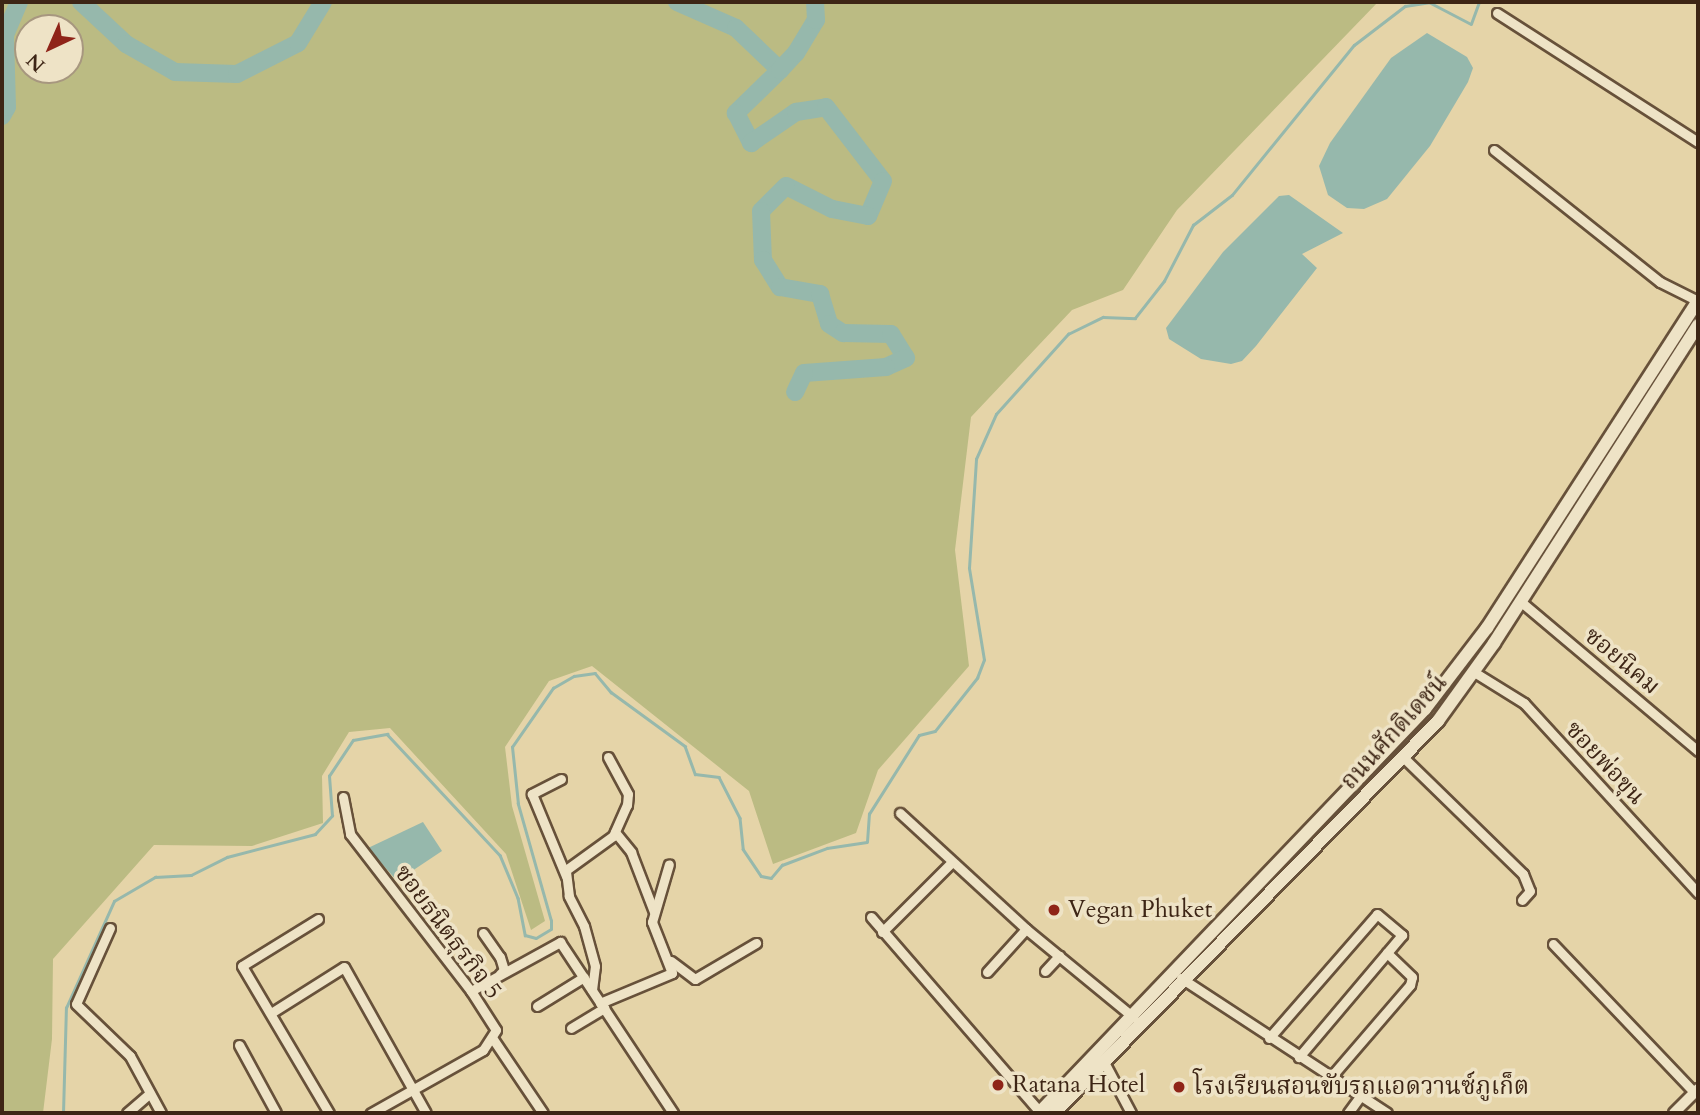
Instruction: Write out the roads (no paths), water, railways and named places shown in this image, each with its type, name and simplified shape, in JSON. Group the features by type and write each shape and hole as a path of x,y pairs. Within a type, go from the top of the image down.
{"main road":[{"name":"ถนนศักดิเดชน์","path":"1039,1113 1104,1062 1425,709 1487,628 1698,301"},
{"name":"ถนนศักดิเดชน์","path":"1054,1113 1074,1085 1133,1017 1181,978 1437,721 1474,672 1698,325"}],"street":[{"path":"1497,13 1698,142"},
{"path":"1494,150 1660,282 1698,301"},
{"name":"ซอยนิคม","path":"1520,601 1698,751"},
{"name":"ซอยพ่อขุน","path":"1474,672 1524,703 1698,893"},
{"path":"566,876 569,867 615,832 628,794 608,757"},
{"path":"1403,757 1523,873 1530,891 1522,900"},
{"path":"561,779 532,794 566,876 569,897 588,938 595,966 592,990"},
{"name":"ซอยธนิตธุรกิจ 5","path":"343,797 350,834 471,991 496,1030 493,1039 483,1050 371,1113"},
{"path":"900,813 1026,929 1133,1017"},
{"path":"615,832 631,852 654,912"},
{"path":"882,932 952,862"},
{"path":"571,1028 602,1005 669,975 673,969 652,922 669,864"},
{"path":"1269,1038 1377,914 1402,935 1299,1057"},
{"path":"871,917 1039,1113"},
{"path":"318,919 242,966 329,1113"},
{"path":"110,928 76,1004 130,1056 161,1113"},
{"path":"987,972 1026,929"},
{"path":"484,933 500,957 504,970 500,974"},
{"path":"471,991 560,942 673,1113"},
{"path":"668,959 695,979 756,943"},
{"path":"1553,944 1696,1091 1674,1113"},
{"path":"1329,1078 1410,985 1412,978 1387,953"},
{"path":"1045,971 1059,956"},
{"path":"271,1013 344,967 426,1113"},
{"path":"537,1006 584,978"},
{"path":"1181,978 1359,1098 1387,1113"},
{"path":"493,1039 543,1113"},
{"path":"239,1045 276,1113"},
{"path":"1104,1062 1131,1113"},
{"path":"127,1113 150,1093"},
{"path":"1348,1113 1359,1098"}],"water":[{"path":"1427,33 1467,57 1473,68 1468,82 1430,146 1387,199 1364,209 1347,208 1328,195 1319,166 1330,143 1391,58"},
{"path":"1289,195 1343,233 1302,254 1317,268 1256,346 1242,361 1231,364 1201,359 1169,339 1166,328 1223,252 1279,196"},
{"path":"423,822 442,851 397,881 368,848"}],"waterway":[{"path":"2,116 7,107 5,35 19,2"},
{"path":"81,2 126,44 175,72 237,74 298,43 323,2"},
{"path":"677,2 736,28 780,70 736,113 751,143 796,112 826,107 883,181 868,216 832,209 786,186 761,211 763,260 780,287 820,294 829,324 843,333 891,334 906,358 886,367 804,373 795,392"},
{"path":"780,70 796,53 816,20 815,2"},
{"path":"63,1113 66,1008 114,901 155,877 191,875 227,857 315,834 332,816 329,776 353,740 387,734 500,855 518,898 525,935 536,938 551,929 551,921 518,804 512,747 553,688 574,676 595,673 611,692 685,746 695,774 719,777 740,818 743,849 761,876 771,878 782,865 827,848 867,842 869,814 919,735 935,731 977,678 984,660 969,568 976,459 996,414 1068,334 1103,317 1135,318 1164,281 1193,225 1232,195 1354,45 1405,6 1429,2 1471,24 1479,2"}],"place":[{"name":"Vegan Phuket","path":"1054,910"},
{"name":"Ratana Hotel","path":"998,1085"},
{"name":"โรงเรียนสอนขับรถแอดวานซ์ภูเก็ต","path":"1179,1087"}]}
